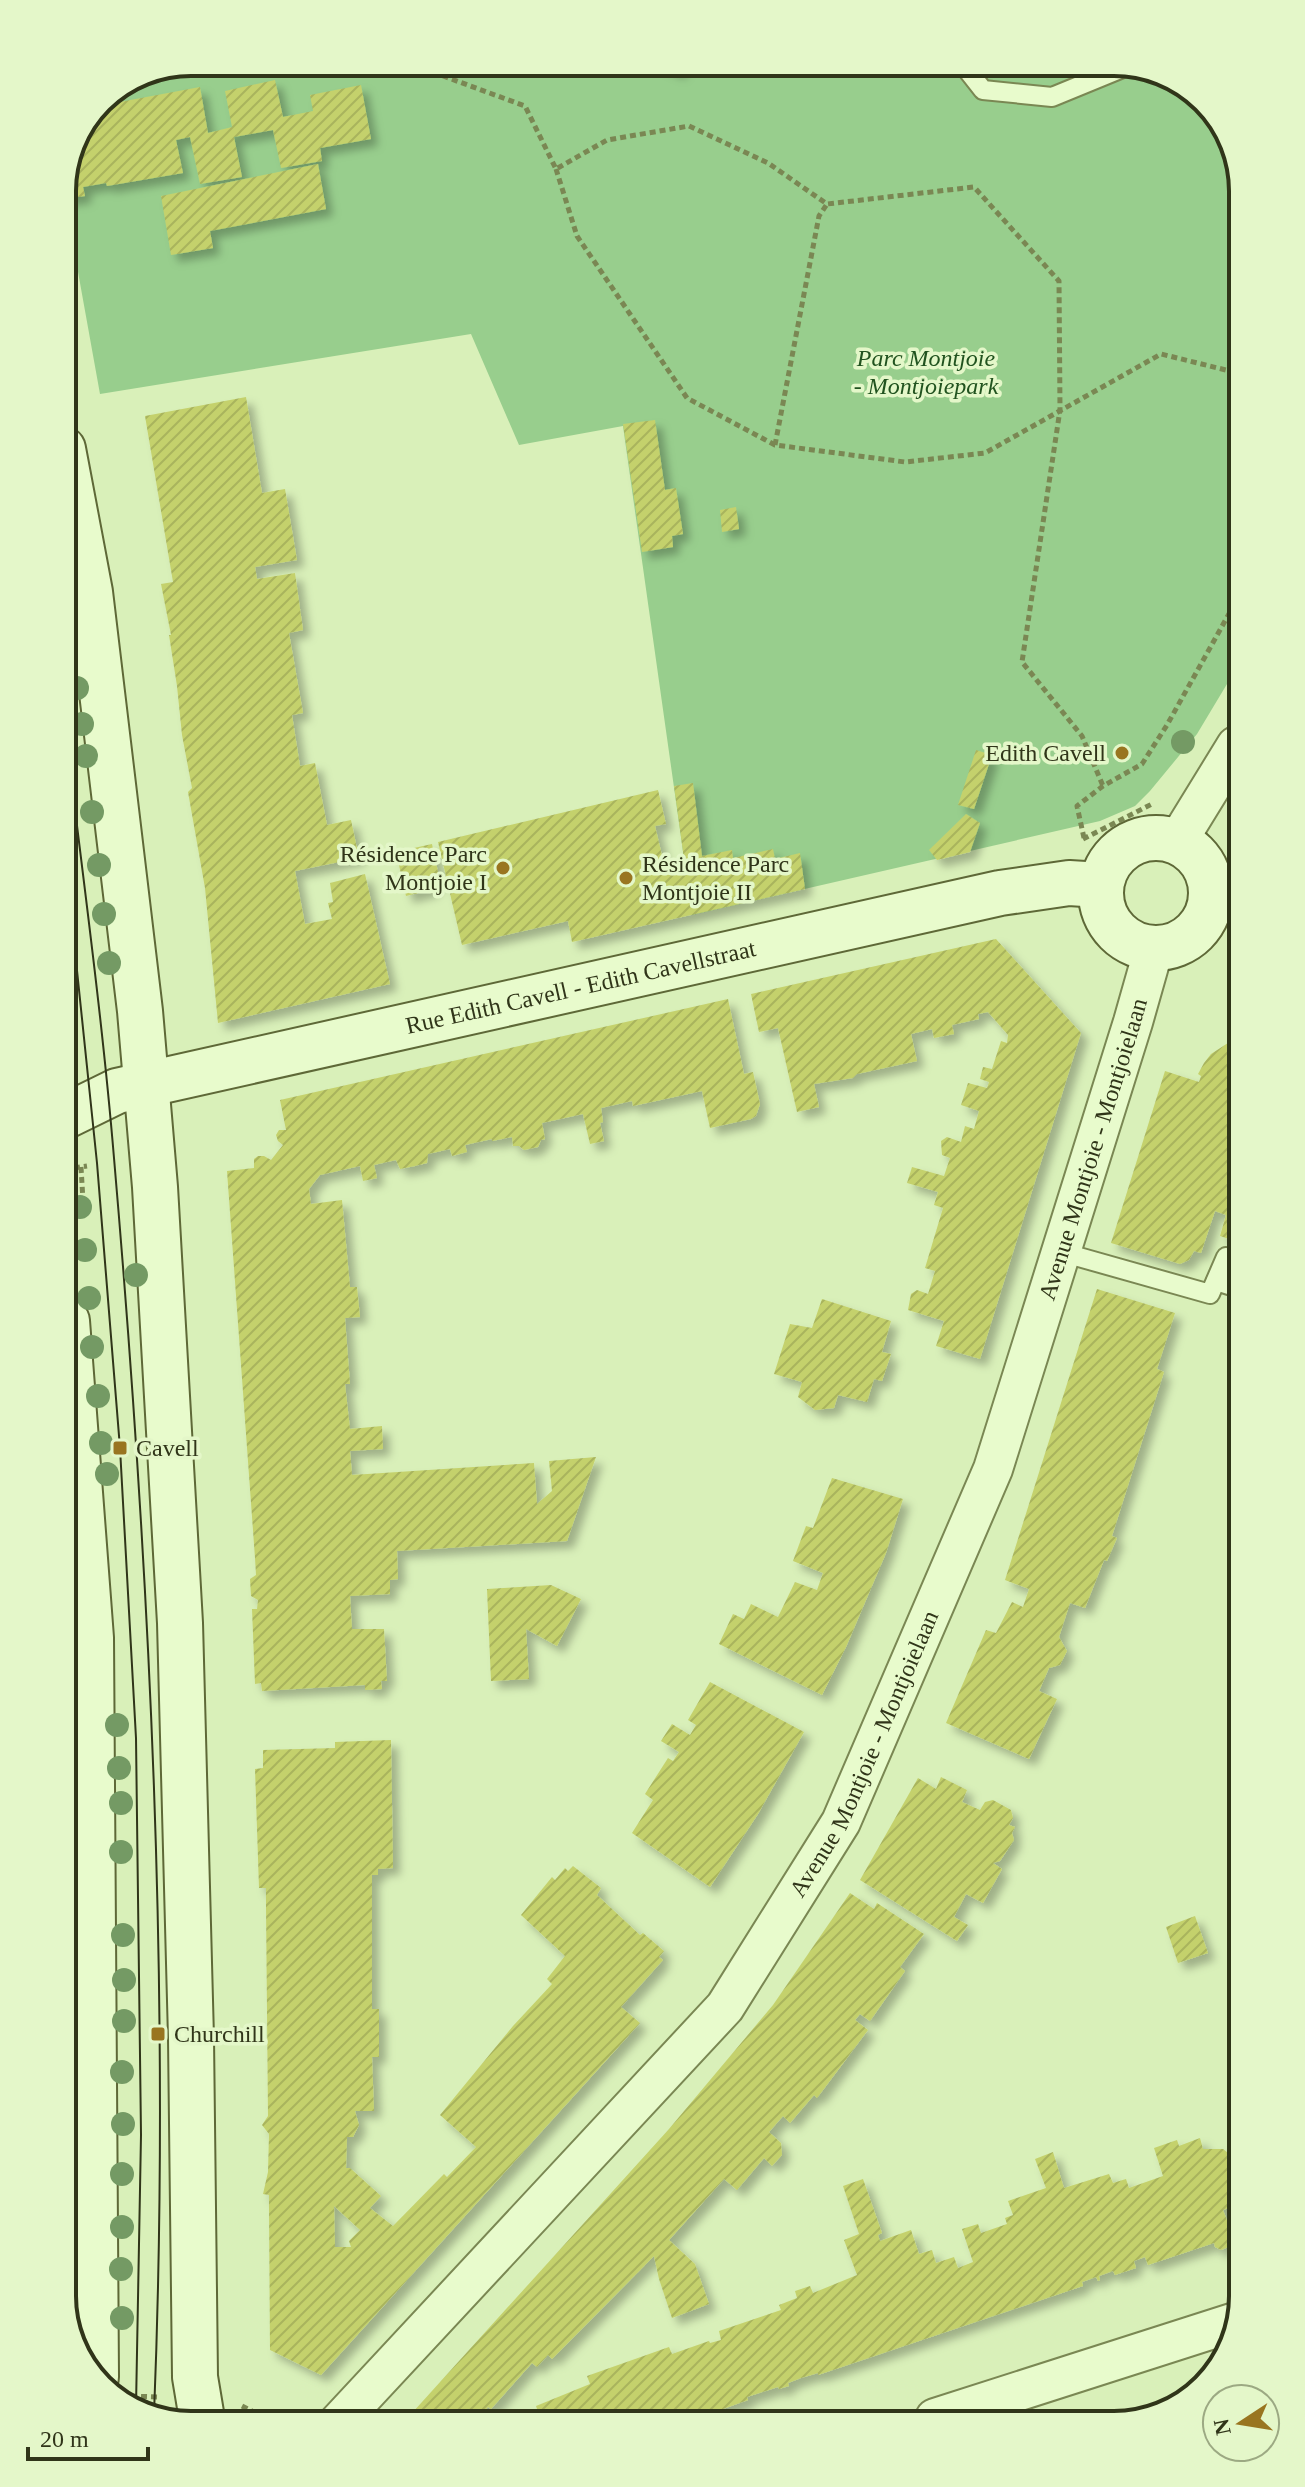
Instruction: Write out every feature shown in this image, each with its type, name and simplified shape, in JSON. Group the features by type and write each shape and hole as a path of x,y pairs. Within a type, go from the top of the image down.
{"main road":[{"path":"76,518 90,592 140,1011 155,1187 180,1623 191,2038 195,2377 201,2411"},
{"path":"1155,838 1177,842 1191,850 1209,878 1224,894 1194,933 1175,945 1154,948 1131,943 1114,928 1102,908 1101,885 1112,859 1133,843 1155,838"},
{"name":"Rue Edith Cavell - Edith Cavellstraat","path":"76,1111 117,1091 146,1084 1000,893 1069,883 1101,885"},
{"path":"76,1440 91,1638 96,2360"}],"street":[{"path":"1177,842 1229,757"},
{"name":"Avenue Montjoie - Montjoielaan","path":"349,2411 725,2007 841,1822 993,1469 1154,948"},
{"path":"995,2409 1225,2326"}],"lane":[{"path":"972,76 983,90 1052,97 1103,76"},
{"path":"1061,1252 1210,1294 1226,1257 1229,1258"},
{"path":"1216,1281 1229,1285"}],"path":[{"path":"443,76 525,106 556,169 577,236 687,398 775,445 905,462 985,453 1161,354 1229,371"},
{"path":"556,169 607,140 689,126 768,163 827,204 974,187 1059,281 1060,410 1022,662 1082,736 1103,786"},
{"path":"775,445 819,216 827,204"},
{"path":"1084,838 1077,806 1103,786 1142,764 1229,614"},
{"path":"1069,842 1084,838 1159,800"},
{"path":"80,1167 83,1201"}],"green space":[{"name":"Parc Montjoie - Montjoiepark","path":"169,78 1136,78 1165,88 1190,105 1214,134 1227,169 1229,681 1197,734 1135,806 1100,821 692,915 623,426 519,445 471,334 100,394 76,261 76,184 80,161 95,127 110,110 127,95"}],"building":[{"path":"275,80 283,117 313,111 310,95 361,85 371,139 320,148 322,161 281,168 273,130 234,137 242,177 200,184 190,137 176,140 183,173 83,187 85,196 76,197 80,161 85,147 95,127 119,102 200,87 208,133 232,127 225,91"},
{"path":"318,164 326,209 210,231 213,248 171,255 161,196"},
{"path":"246,397 262,493 285,489 297,560 255,567 257,579 295,573 303,630 289,633 303,713 292,715 300,766 315,763 327,825 351,820 359,858 295,871 305,924 332,919 328,903 333,902 330,883 365,874 390,984 218,1023 205,888 188,792 192,788 161,584 173,582 145,416"},
{"path":"655,420 665,490 676,488 683,534 672,536 673,547 642,552 623,424"},
{"path":"736,507 739,529 722,532 720,510"},
{"path":"976,750 992,755 974,809 958,805"},
{"path":"693,783 702,856 732,850 733,858 773,849 775,859 800,853 805,889 572,942 568,921 462,945 438,842 658,790 666,824 655,826 664,864 684,859 674,786"},
{"path":"966,814 980,823 970,852 937,860 929,850"},
{"path":"432,844 438,872 436,882 430,890 406,896 396,852"},
{"path":"996,939 1081,1033 980,1359 936,1346 944,1321 908,1310 911,1294 917,1290 928,1294 935,1271 925,1268 943,1208 934,1205 938,1192 907,1183 912,1167 944,1176 950,1158 942,1155 941,1141 947,1137 961,1142 965,1126 974,1129 979,1111 961,1105 968,1083 987,1088 989,1082 980,1079 983,1067 992,1069 1001,1041 1007,1043 1008,1035 988,1012 978,1014 979,1019 952,1025 954,1034 934,1038 932,1029 911,1034 917,1061 857,1074 853,1078 814,1084 819,1107 797,1112 778,1028 759,1032 751,994"},
{"path":"728,999 744,1074 753,1072 760,1104 756,1116 751,1119 710,1128 702,1091 633,1106 632,1101 601,1108 604,1141 590,1144 583,1114 542,1123 545,1139 538,1147 524,1150 513,1146 512,1137 492,1139 465,1145 467,1152 452,1156 450,1149 428,1154 427,1163 415,1166 400,1169 396,1160 374,1165 377,1178 363,1181 360,1166 320,1175 309,1189 311,1204 342,1200 350,1287 357,1287 360,1317 345,1318 350,1384 345,1384 350,1429 382,1426 383,1449 350,1451 352,1475 534,1463 537,1504 552,1491 549,1461 596,1457 567,1541 397,1551 398,1579 390,1580 390,1594 350,1596 352,1629 384,1629 387,1681 381,1681 382,1689 365,1690 365,1685 262,1691 261,1683 255,1684 252,1609 257,1609 258,1600 251,1596 250,1579 256,1575 227,1171 254,1168 254,1159 264,1156 271,1160 283,1145 276,1135 279,1130 286,1130 280,1100"},
{"path":"1229,1042 1229,1239 1220,1236 1226,1215 1215,1211 1201,1253 1194,1251 1189,1260 1180,1264 1111,1243 1165,1071 1199,1082 1201,1076 1198,1074 1211,1054"},
{"path":"1097,1289 1175,1313 1157,1369 1164,1372 1112,1536 1117,1538 1107,1561 1104,1560 1085,1608 1070,1603 1059,1637 1067,1651 1060,1665 1049,1668 1039,1691 1057,1699 1029,1759 946,1723 986,1630 996,1633 1012,1602 1023,1607 1029,1589 1005,1580"},
{"path":"822,1299 891,1321 882,1352 891,1354 882,1381 874,1379 867,1402 838,1395 834,1408 815,1410 798,1397 802,1382 774,1374 790,1324 812,1328"},
{"path":"832,1478 903,1499 886,1553 822,1695 719,1644 733,1614 744,1619 751,1604 778,1617 795,1582 817,1590 823,1573 793,1561 806,1526 813,1528"},
{"path":"551,1585 581,1599 557,1646 526,1629 529,1679 491,1681 487,1589"},
{"path":"710,1682 804,1732 758,1814 710,1887 632,1833 653,1800 645,1794 668,1758 673,1761 679,1752 661,1741 672,1724 690,1735 696,1725 688,1720"},
{"path":"391,1740 393,1868 378,1869 378,1875 372,1875 372,2009 379,2009 379,2057 372,2057 374,2111 355,2111 359,2125 353,2137 347,2137 346,2168 350,2168 381,2196 370,2208 393,2226 444,2174 447,2177 476,2147 440,2115 552,1984 547,1979 565,1956 521,1915 552,1877 555,1880 565,1868 568,1871 573,1866 601,1888 597,1895 640,1935 643,1933 664,1951 659,1957 663,1960 621,2007 640,2023 321,2375 270,2350 269,2195 263,2194 268,2172 269,2134 262,2125 268,2116 266,1888 259,1888 255,1769 263,1768 263,1750 335,1748 335,1742","holes":["334,2206 360,2230 349,2241 351,2247 335,2247"]},
{"path":"941,1777 967,1790 962,1802 980,1810 985,1802 993,1800 1011,1810 1013,1818 1009,1825 1015,1827 1012,1833 1014,1840 1000,1861 993,1863 1002,1869 983,1903 966,1894 954,1917 968,1925 957,1941 860,1880 918,1778 936,1789"},
{"path":"850,1893 874,1909 877,1903 924,1934 900,1967 905,1971 870,2021 860,2014 855,2020 868,2030 817,2098 814,2095 790,2123 783,2116 769,2132 781,2143 782,2155 772,2166 764,2158 737,2190 724,2179 669,2240 695,2264 709,2304 672,2318 654,2256 552,2359 548,2355 537,2367 532,2363 491,2409 414,2411 669,2129 773,2005"},
{"path":"1195,1916 1208,1953 1178,1963 1166,1927"},
{"path":"1200,2138 1203,2149 1223,2149 1229,2154 1229,2208 1223,2210 1229,2226 1229,2247 1221,2250 1214,2243 1148,2265 1145,2257 1134,2261 1136,2268 1115,2275 1113,2271 1099,2276 1098,2281 1096,2277 1082,2282 1083,2286 818,2375 801,2378 788,2383 789,2386 747,2397 748,2400 717,2411 532,2411 537,2409 536,2406 590,2384 587,2376 669,2347 672,2354 721,2340 719,2331 781,2310 779,2305 797,2298 795,2291 810,2286 813,2293 857,2275 844,2240 859,2234 843,2186 863,2179 882,2233 878,2235 880,2241 911,2230 919,2254 932,2250 936,2263 954,2257 958,2268 973,2262 962,2229 978,2224 981,2233 1007,2224 1005,2218 1013,2215 1008,2201 1046,2188 1035,2159 1053,2152 1064,2188 1109,2174 1113,2183 1126,2179 1129,2188 1163,2176 1154,2148 1177,2140 1179,2146"}],"tram line":[{"path":"76,817 109,1104 127,1315 147,1628 154,1785 160,2100 154,2405"},
{"path":"76,961 97,1163 120,1448 136,1738 141,2135 136,2397"}],"place":[{"name":"Edith Cavell","path":"1122,753"},
{"name":"Résidence Parc Montjoie I","path":"503,868"},
{"name":"Résidence Parc Montjoie II","path":"626,878"},
{"name":"Cavell","path":"120,1448"},
{"name":"Churchill","path":"158,2034"}]}
